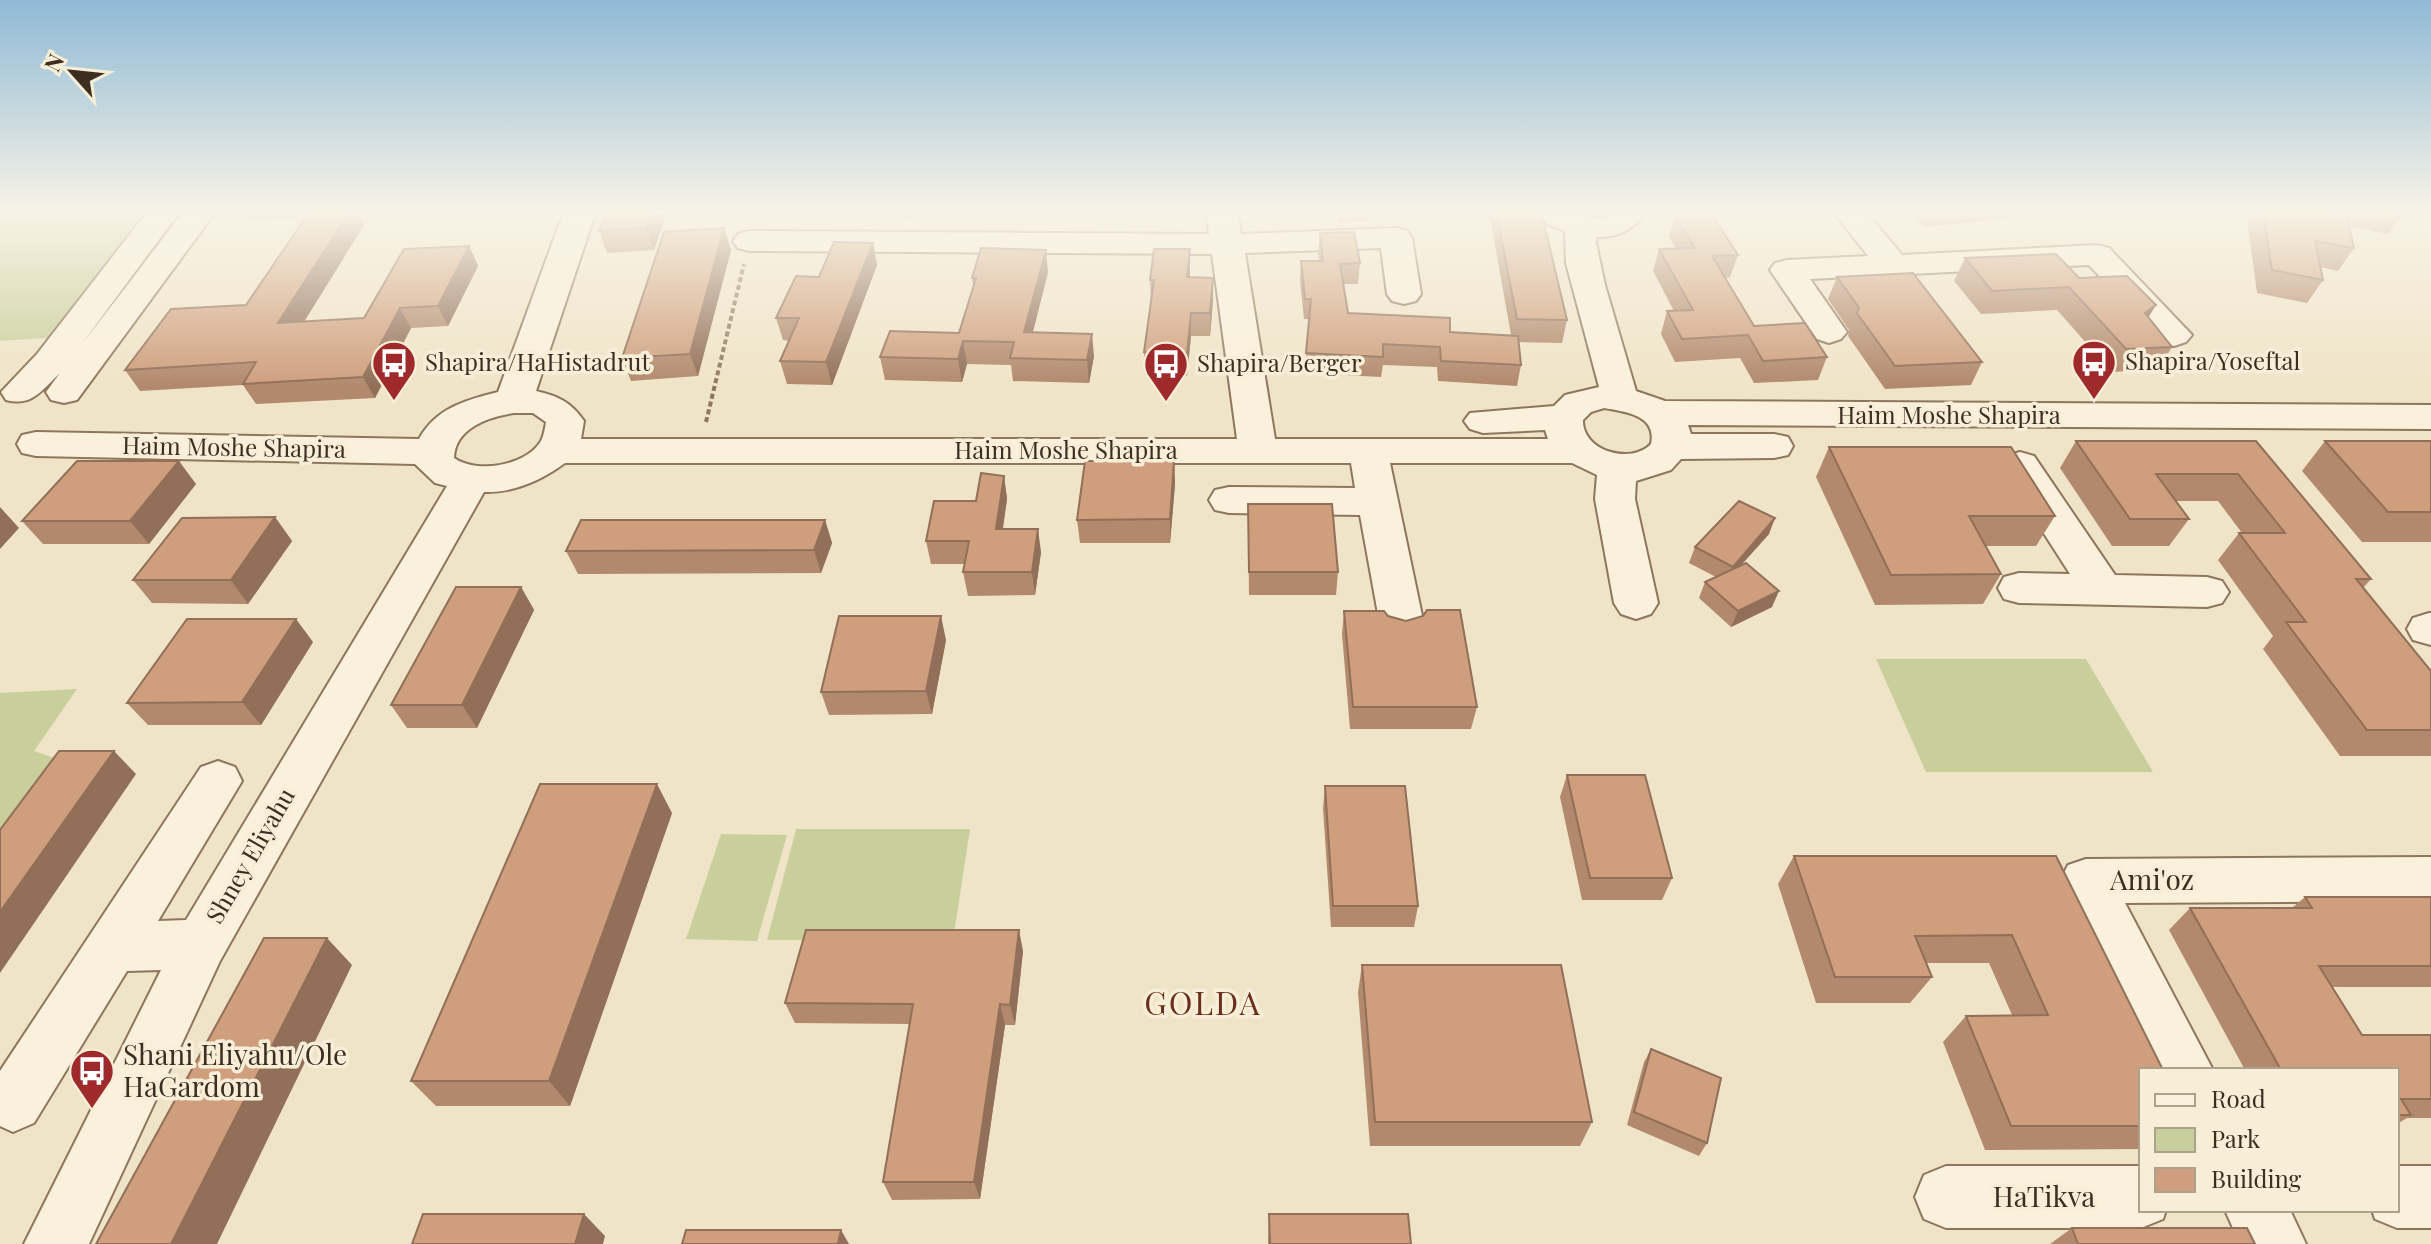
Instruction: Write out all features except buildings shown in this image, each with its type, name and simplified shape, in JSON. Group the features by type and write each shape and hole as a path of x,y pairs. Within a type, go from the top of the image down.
{"street":[{"path":"10,395 50,362 121,269"},
{"path":"18,450 64,426 68,404 161,269"},
{"path":"514,401 560,269"},
{"path":"1230,269 1256,437"},
{"path":"1400,269 1404,294"},
{"path":"1585,269 1616,372 1619,398"},
{"path":"1807,269 1787,270 1829,332"},
{"path":"2111,269 2174,335"},
{"name":"Haim Moshe Shapira","path":"10,395 37,389 68,404 450,453"},
{"path":"1604,397 1647,406 1666,430 1658,461 1633,467 1618,466 1571,434 1578,403 1604,397"},
{"path":"514,401 548,404 559,411 560,436 541,461 516,473 450,453 479,409 514,401"},
{"name":"Haim Moshe Shapira","path":"1666,430 2431,417"},
{"name":"Haim Moshe Shapira","path":"560,436 1256,437 1526,421 1571,434"},
{"name":"Haim Moshe Shapira","path":"560,436 706,422 1256,437 1368,451 1571,434"},
{"name":"Haim Moshe Shapira","path":"1666,430 2007,444 2431,446"},
{"path":"2007,444 2103,590"},
{"name":"Haim Moshe Shapira","path":"18,450 450,453"},
{"path":"1368,451 1402,625"},
{"name":"Shney Eliyahu","path":"56,1244 201,944 450,453"},
{"path":"1618,466 1615,499 1636,603"},
{"path":"1229,500 1378,502"},
{"path":"2019,588 2207,592"},
{"path":"13,1103 218,781"},
{"name":"Ami'oz","path":"2183,1068 2086,881 2431,879"},
{"path":"112,947 201,944"},
{"name":"HaTikva","path":"1946,1197 2139,1197"},
{"path":"2399,1197 2431,1197"},
{"path":"2257,1212 2274,1244"}],"path":[{"path":"706,422 742,269"}],"green space":[{"path":"0,269 102,269 47,338 0,341"},
{"path":"1876,659 2086,659 2153,772 1926,772"},
{"path":"77,689 34,751 60,760 0,873 0,693"},
{"path":"796,829 970,829 953,940 767,940"},
{"path":"721,834 787,835 757,941 686,939"}],"place":[{"name":"Shapira/Yoseftal","path":"2094,401"},
{"name":"Shapira/HaHistadrut","path":"394,402"},
{"name":"Shapira/Berger","path":"1166,403"},
{"name":"Shani Eliyahu/Ole HaGardom","path":"92,1110"}],"district":[{"name":"GOLDA","path":"1203,1004"}]}
